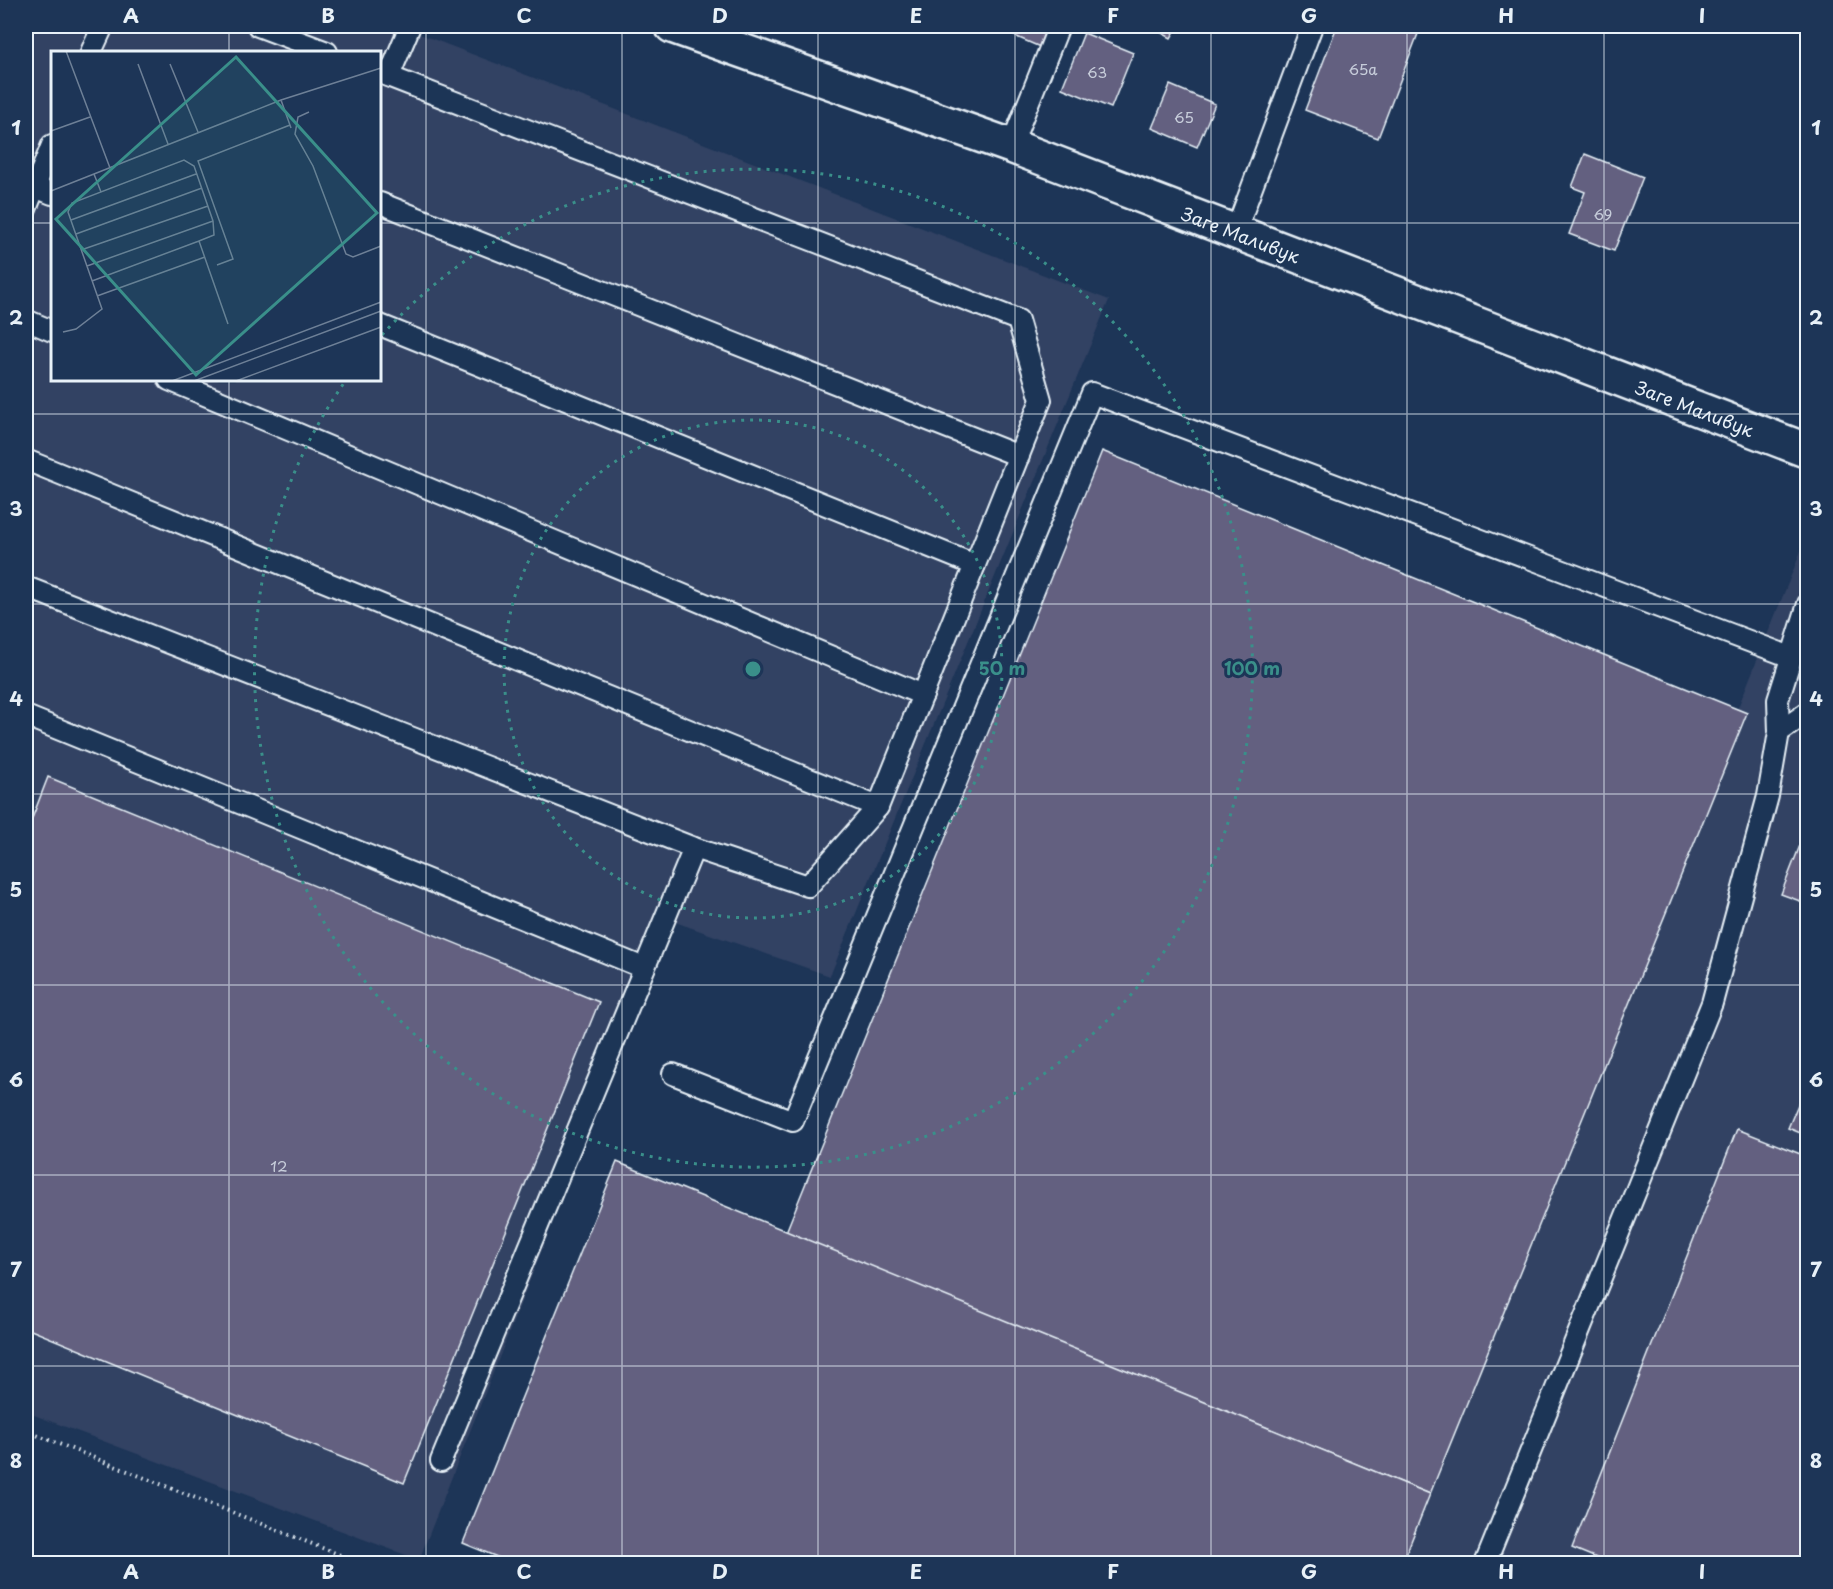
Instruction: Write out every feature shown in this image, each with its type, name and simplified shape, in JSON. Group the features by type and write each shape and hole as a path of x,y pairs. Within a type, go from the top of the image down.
{"street":[{"name":"Заге Маливук","path":"672,26 1011,146 1808,451"}],"lane":[{"path":"91,51 103,26"},
{"path":"258,26 324,51"},
{"path":"26,587 694,848 808,886 878,807 1041,400 1018,320 384,75 410,26"},
{"path":"1011,146 1059,26"},
{"path":"1235,233 1312,26"},
{"path":"26,209 44,190 51,151"},
{"path":"381,203 1019,456"},
{"path":"26,320 51,331"},
{"path":"381,326 975,565"},
{"path":"171,381 923,695"},
{"path":"673,1074 793,1121 1092,393 1791,657"},
{"path":"26,460 878,807"},
{"path":"1485,1563 1712,1003 1768,796 1779,732 1778,700 1808,604"},
{"path":"1779,732 1808,712"},
{"path":"26,716 644,968"},
{"path":"441,1461 694,848"}],"path":[{"path":"26,1431 363,1563"}],"shaded area":[{"path":"26,26 399,26 1109,300 830,976 672,921 419,1560 26,1412"},
{"path":"1807,536 1807,1563 1394,1563"}],"building":[{"path":"1006,26 1050,26 1040,47 1003,31"},
{"path":"1149,26 1178,26 1171,38"},
{"path":"1337,26 1421,26 1378,138 1305,110"},
{"path":"1084,33 1133,53 1111,108 1062,88"},
{"path":"1170,85 1215,104 1197,147 1152,128"},
{"path":"1585,154 1643,177 1614,251 1569,234 1585,192 1572,187"},
{"path":"1102,451 1747,713 1430,1494 786,1232"},
{"path":"48,777 599,1002 404,1483 26,1328 26,834"},
{"path":"1808,825 1808,904 1781,894"},
{"path":"1808,1081 1808,1136 1788,1128"},
{"path":"1737,1129 1808,1157 1808,1562 1807,1564 1611,1564 1572,1548"},
{"path":"617,1162 1430,1494 1402,1564 514,1564 463,1543"}]}
